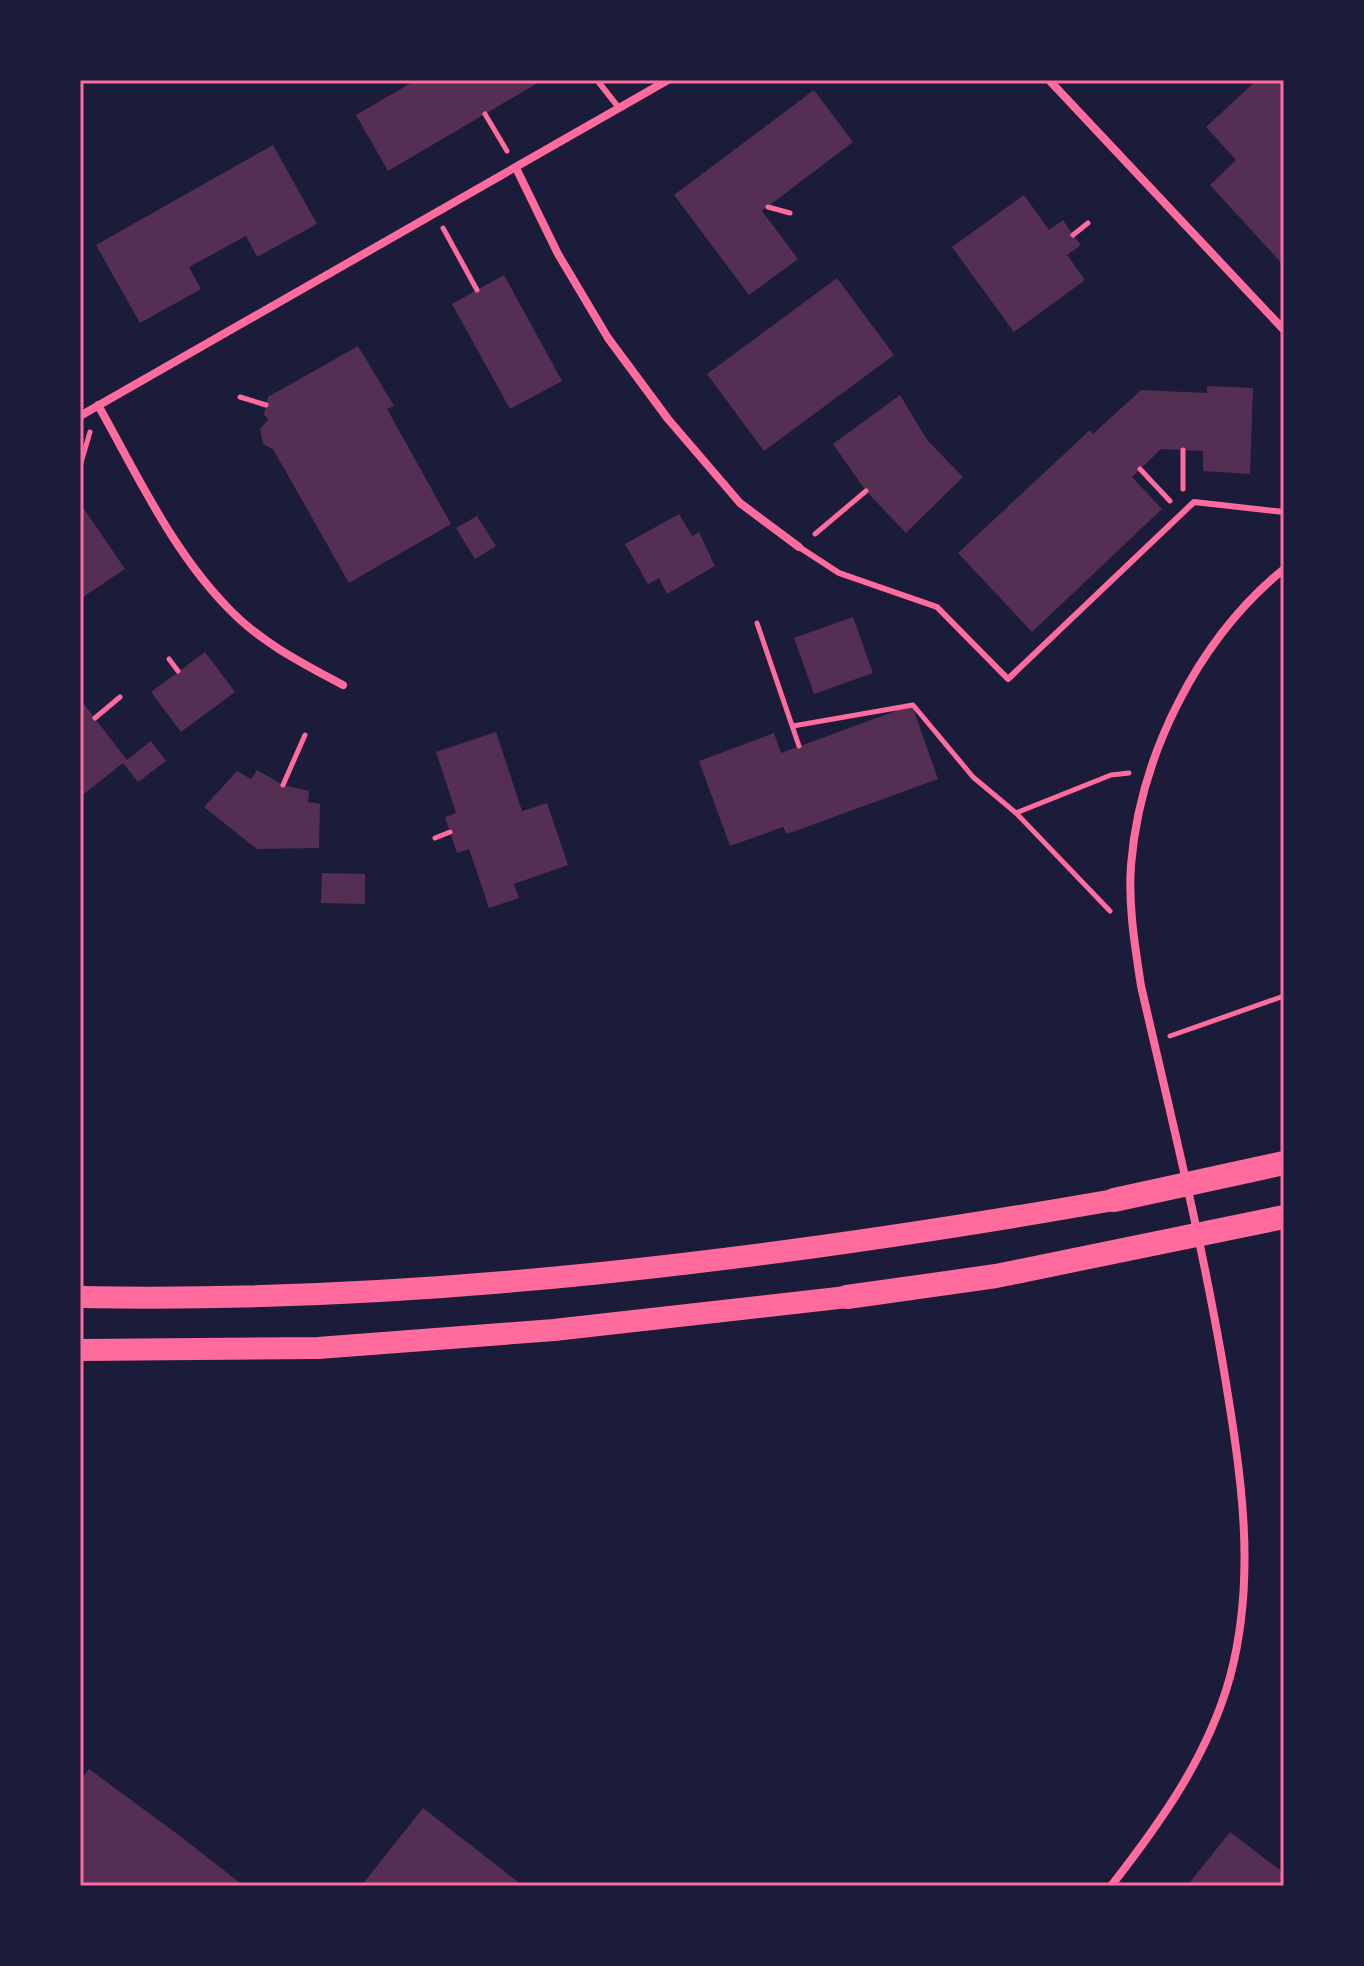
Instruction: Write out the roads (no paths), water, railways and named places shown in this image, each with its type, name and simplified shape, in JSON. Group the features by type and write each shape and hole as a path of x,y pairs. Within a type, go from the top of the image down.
{"highway":[{"path":"80,1297 319,1295 541,1277 826,1246 1114,1200 1284,1163"},
{"path":"80,1350 318,1348 554,1330 847,1297 996,1276 1284,1217"}],"street":[{"path":"80,416 668,80"},
{"path":"1049,80 1284,330"},
{"path":"516,168 558,254 608,338 668,419 740,503 799,547"},
{"path":"98,405 181,552 232,612 284,653 343,685"},
{"path":"1111,1886 1167,1811 1194,1767 1216,1720 1230,1676 1244,1587 1244,1495 1212,1299 1133,935 1131,866 1149,770 1175,710 1235,619 1284,569"}],"lane":[{"path":"597,80 619,108"},
{"path":"799,547 839,573 937,607 1008,679 1194,502 1284,512"}]}
